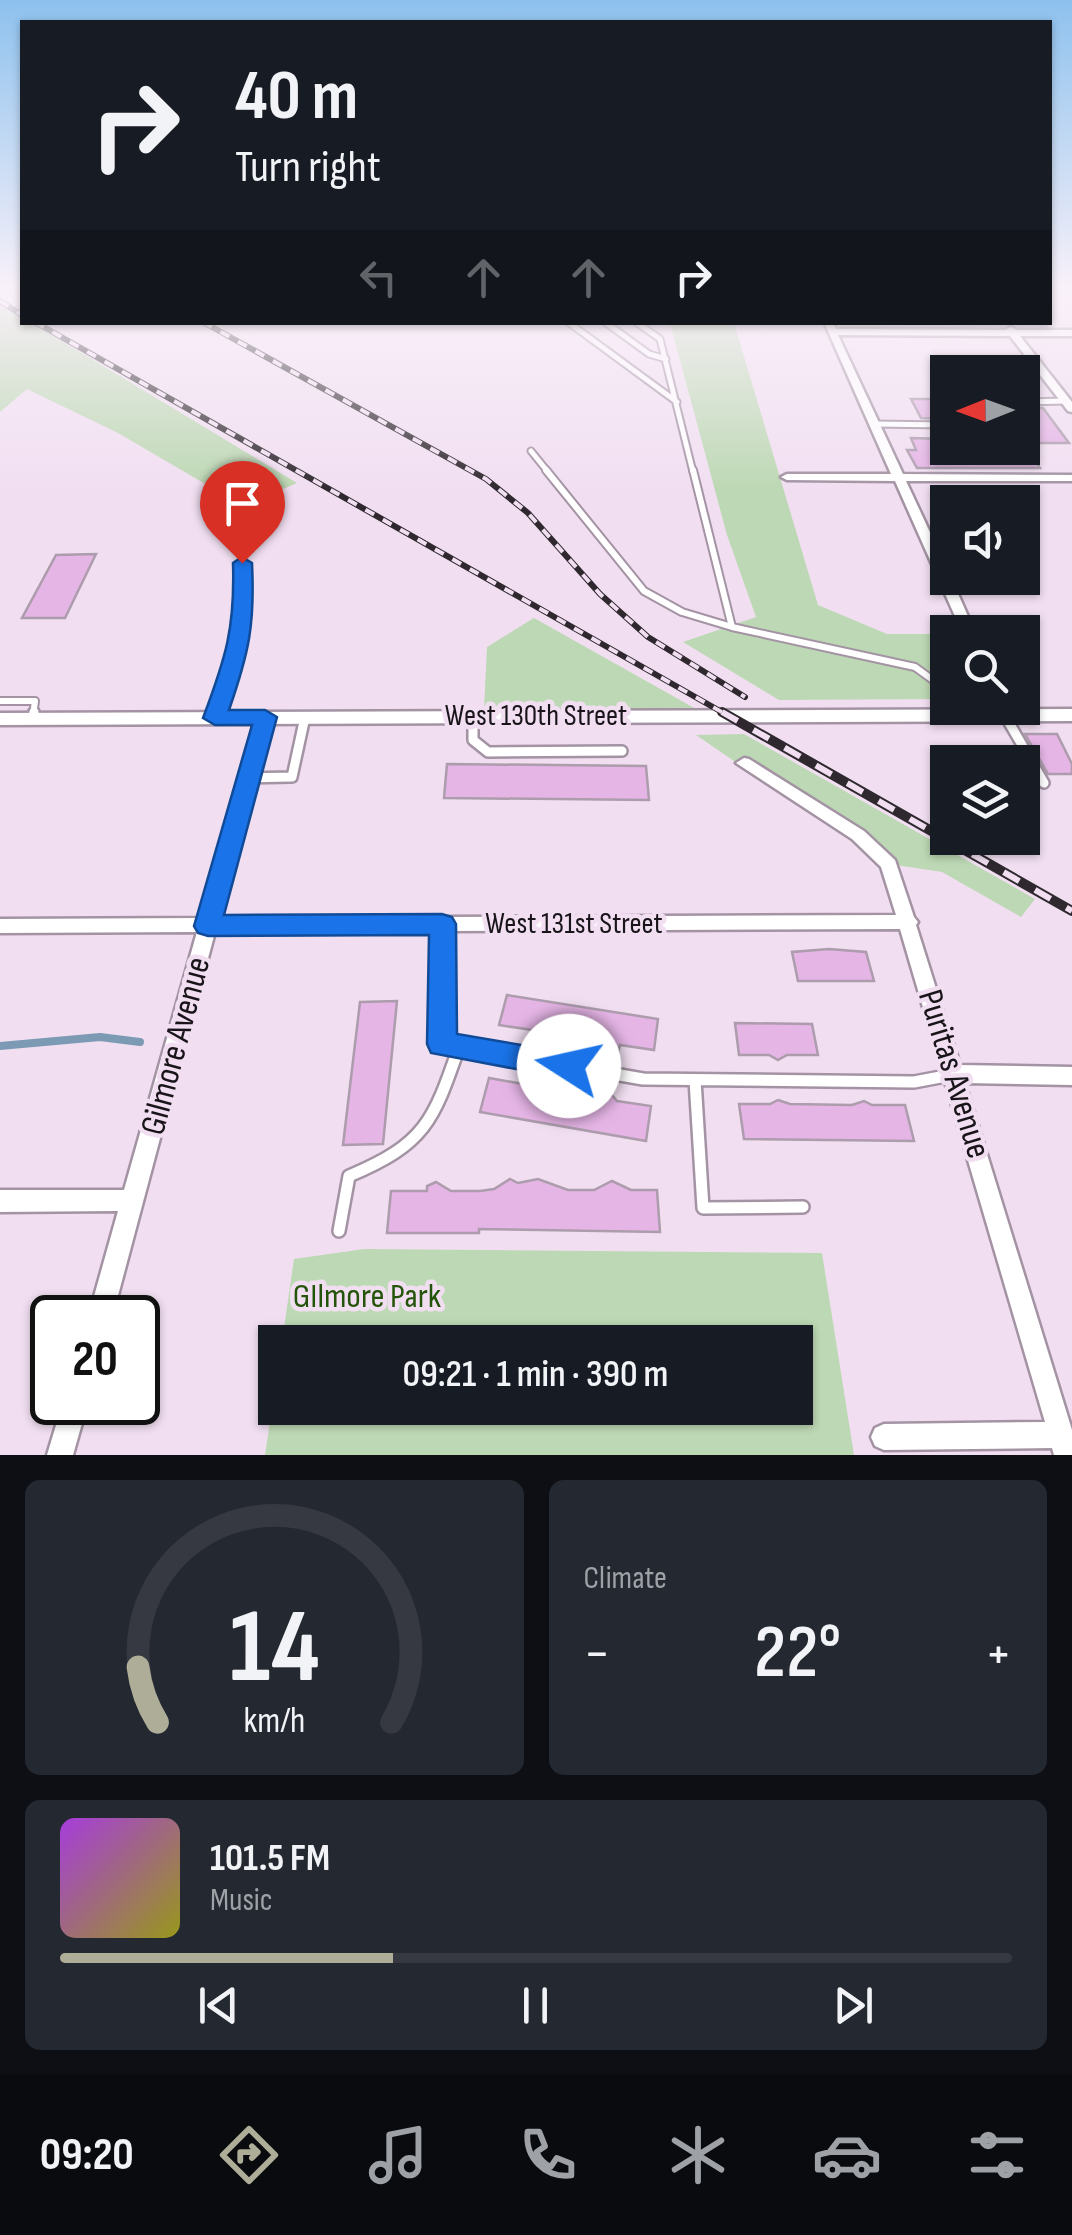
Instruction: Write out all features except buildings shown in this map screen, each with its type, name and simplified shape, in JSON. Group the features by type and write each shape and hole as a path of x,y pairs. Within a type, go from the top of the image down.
{"main road":[{"name":"West 130th Street","path":"0,719 930,711"},
{"name":"West 130th Street","path":"1040,714 1072,714"}],"street":[{"path":"843,355 961,615"},
{"path":"1031,355 1069,405"},
{"path":"787,477 1072,478"},
{"name":"Gilmore Avenue","path":"107,1295 265,717"},
{"name":"Puritas Avenue","path":"744,764 858,836 890,864 1064,1445"},
{"name":"West 131st Street","path":"0,926 909,922"},
{"path":"955,1074 1072,1076"},
{"path":"0,1201 134,1200"},
{"path":"60,1455 69,1425"},
{"path":"884,1437 1064,1445"}],"lane":[{"path":"613,355 677,402"},
{"path":"652,355 666,359"},
{"path":"665,355 732,627"},
{"path":"1040,403 1069,405"},
{"path":"874,424 930,425"},
{"path":"531,451 644,591 682,612 732,627 915,667 930,676"},
{"path":"215,718 239,649 244,614 242,563"},
{"path":"0,701 35,702 33,719"},
{"path":"472,716 473,740 488,752 622,751"},
{"path":"248,778 292,776 304,717"},
{"path":"1010,725 1044,783"},
{"path":"442,924 442,1044 642,1079 914,1082 955,1074"},
{"path":"340,1231 350,1176 415,1143 437,1110 459,1047"},
{"path":"695,1080 702,1208 804,1207"}],"green space":[{"path":"0,355 85,355 297,483 243,506 118,433 27,389 0,412"},
{"path":"679,355 744,355 818,605 887,634 930,634 930,699 779,700 683,642 756,617 727,535"},
{"path":"534,618 696,710 484,710 487,647"},
{"path":"744,734 930,839 930,855 957,855 1035,899 1021,917 942,872 883,863 696,735"},
{"name":"GIlmore Park","path":"364,1249 822,1253 854,1455 265,1455 269,1425 813,1425 813,1325 284,1325 294,1259"}],"waterway":[{"path":"0,1046 100,1037 140,1042"}],"railway":[{"path":"93,355 727,715"},
{"path":"262,355 486,479 528,513 600,594 648,637 745,697"},
{"path":"722,712 1072,911"}],"route":[{"path":"242,563 244,614 239,649 215,718 265,717 208,926 442,924 442,1044 569,1066"}]}
